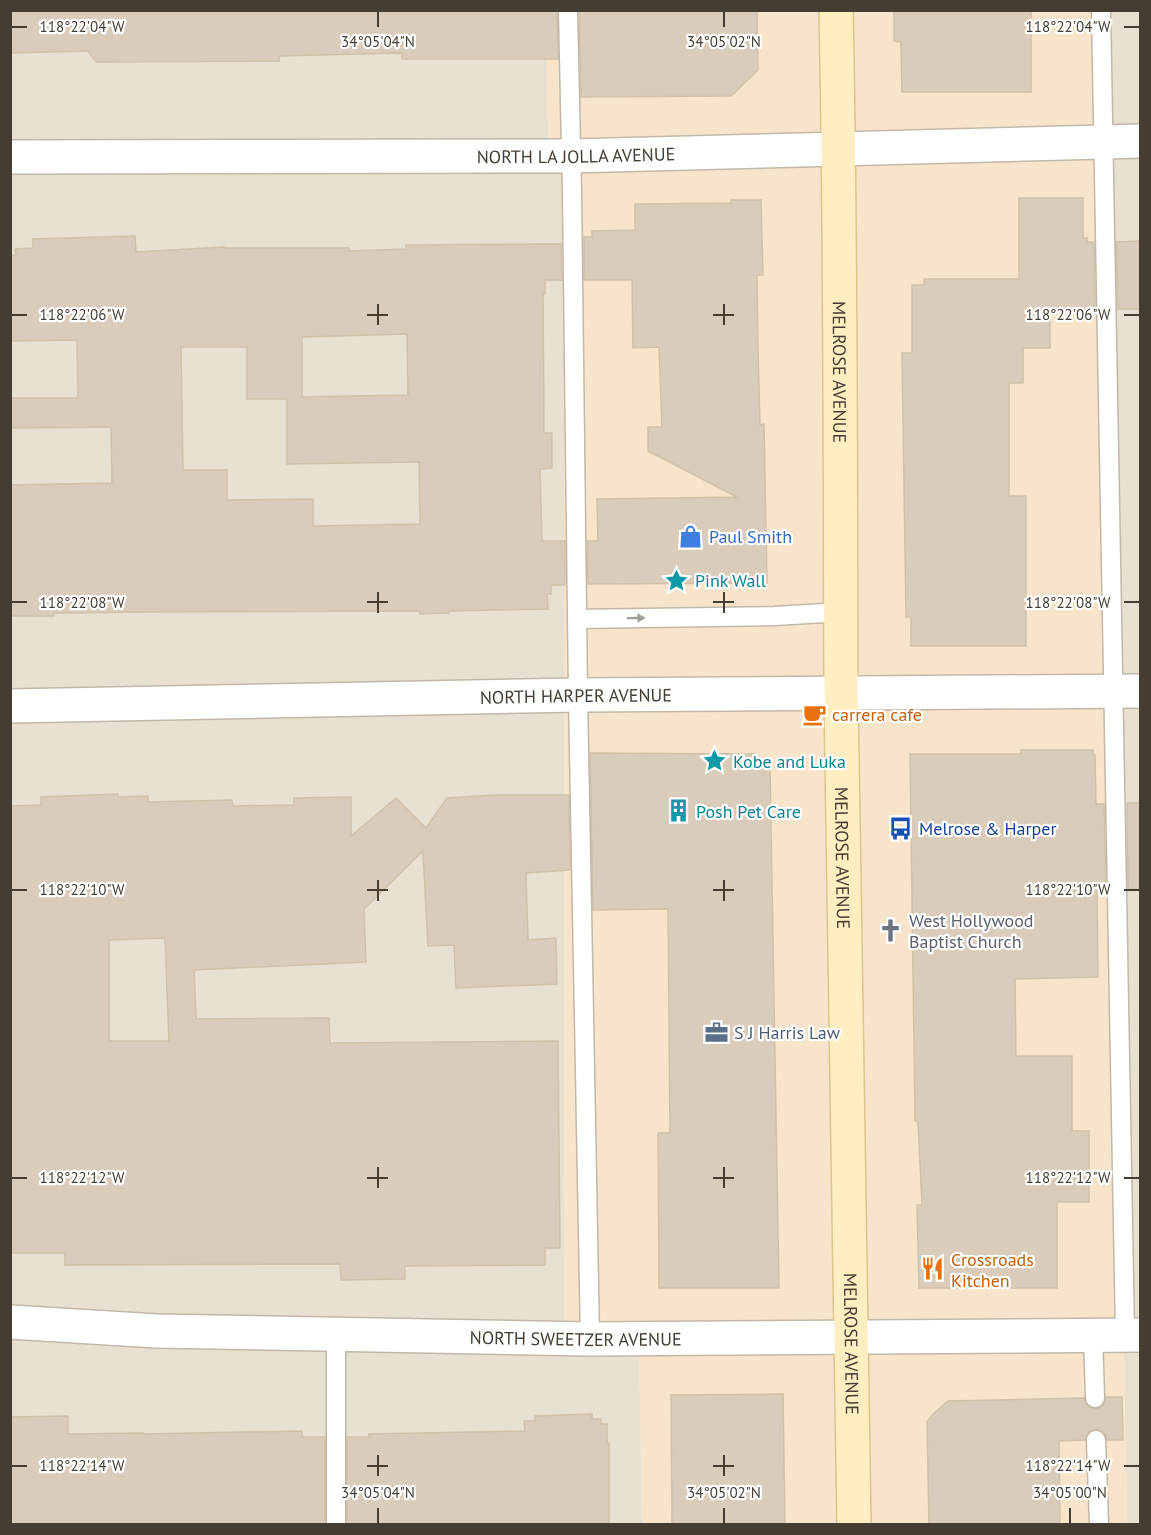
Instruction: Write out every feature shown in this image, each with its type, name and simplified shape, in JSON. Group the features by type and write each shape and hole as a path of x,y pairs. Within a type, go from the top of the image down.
{"main road":[{"name":"MELROSE AVENUE","path":"836,10 839,150 841,694 853,1338 854,1524"}],"street":[{"name":"NORTH LA JOLLA AVENUE","path":"10,157 572,156 1140,141"},
{"name":"NORTH HARPER AVENUE","path":"10,706 578,695 1127,691"},
{"name":"NORTH SWEETZER AVENUE","path":"10,1322 157,1331 590,1339 1119,1335"}],"lane":[{"path":"568,10 590,1339"},
{"path":"1095,1398 1119,1335 1127,691 1103,141 1101,10"},
{"path":"577,619 775,616 841,612"},
{"path":"336,1334 336,1524"},
{"path":"1096,1440 1099,1524"}],"shaded area":[{"path":"10,11 546,11 564,153 639,1341 642,1524 11,1524"},
{"path":"546,11 1101,11 1127,1524 642,1524 639,1341 564,1344 564,154 548,155"},
{"path":"1101,11 1140,11 1140,1524 1127,1524"}],"building":[{"path":"10,10 557,10 558,59 402,59 402,53 279,56 279,61 96,62 88,51 10,53"},
{"path":"579,10 757,10 758,70 731,96 581,97"},
{"path":"894,10 1031,10 1031,92 902,92 901,42 894,41"},
{"path":"1019,198 1083,198 1083,238 1087,238 1087,242 1094,242 1095,309 1050,309 1050,348 1023,348 1023,383 1009,383 1009,496 1026,496 1026,646 911,646 911,617 906,617 902,353 912,353 912,285 924,285 924,279 1019,279"},
{"path":"731,200 761,200 763,275 757,275 758,347 760,425 764,424 767,583 588,584 587,541 598,541 597,499 737,497 648,451 648,427 662,427 659,347 633,348 632,280 584,280 584,237 592,237 592,231 635,230 635,204 731,203"},
{"path":"135,236 136,252 224,247 349,248 349,251 406,249 406,245 561,244 562,280 545,280 545,294 543,294 544,433 552,433 552,468 540,469 542,541 565,541 565,585 551,585 551,594 547,594 548,609 449,611 449,613 420,614 420,611 142,612 10,616 10,485 112,483 111,427 10,428 10,398 78,398 77,340 10,341 10,256 16,255 15,249 33,248 33,239","holes":["407,334 408,395 302,397 302,337","181,347 247,347 247,399 287,399 287,464 419,462 420,524 313,526 313,499 227,500 227,470 183,470"]},
{"path":"1140,241 1140,309 1118,309 1116,242"},
{"path":"1021,750 1093,750 1096,804 1104,804 1106,889 1097,889 1098,977 1015,979 1016,1056 1072,1056 1072,1131 1089,1131 1089,1202 1057,1202 1057,1288 919,1288 917,1205 922,1205 918,1122 915,1121 910,754 1021,754"},
{"path":"590,753 755,754 770,767 779,1288 659,1288 658,1133 670,1133 668,909 593,910"},
{"path":"118,794 118,797 148,796 148,802 232,800 233,806 294,805 294,798 351,797 351,836 396,798 426,828 447,798 495,795 569,795 570,870 526,873 528,940 556,938 557,984 456,988 454,945 428,946 423,851 364,909 366,962 194,970 196,1019 329,1018 330,1043 558,1041 560,1248 545,1248 545,1265 405,1266 405,1279 341,1280 340,1264 65,1265 65,1253 10,1253 10,806 41,805 41,797","holes":["165,938 169,1041 109,1041 109,940"]},
{"path":"1127,803 1140,803 1140,889 1128,889"},
{"path":"783,1394 785,1524 672,1524 671,1395"},
{"path":"1106,1397 1122,1397 1123,1440 1107,1440 1105,1434 1096,1429 1090,1431 1085,1440 1059,1441 1060,1524 929,1524 927,1422 948,1401 1084,1398 1086,1404 1095,1409 1101,1407"},
{"path":"592,1414 592,1419 601,1419 601,1424 607,1424 609,1524 347,1524 347,1437 369,1437 369,1434 525,1431 524,1421 535,1421 535,1416"},
{"path":"68,1416 68,1434 302,1431 302,1437 325,1437 325,1524 10,1524 10,1417"}],"place":[{"name":"Paul Smith","path":"691,536"},
{"name":"Pink Wall","path":"677,580"},
{"name":"carrera cafe","path":"814,714"},
{"name":"Kobe and Luka","path":"715,761"},
{"name":"Posh Pet Care","path":"678,811"},
{"name":"Melrose & Harper","path":"901,828"},
{"name":"West Hollywood Baptist Church","path":"891,930"},
{"name":"S J Harris Law","path":"716,1032"},
{"name":"Crossroads Kitchen","path":"933,1269"}]}
